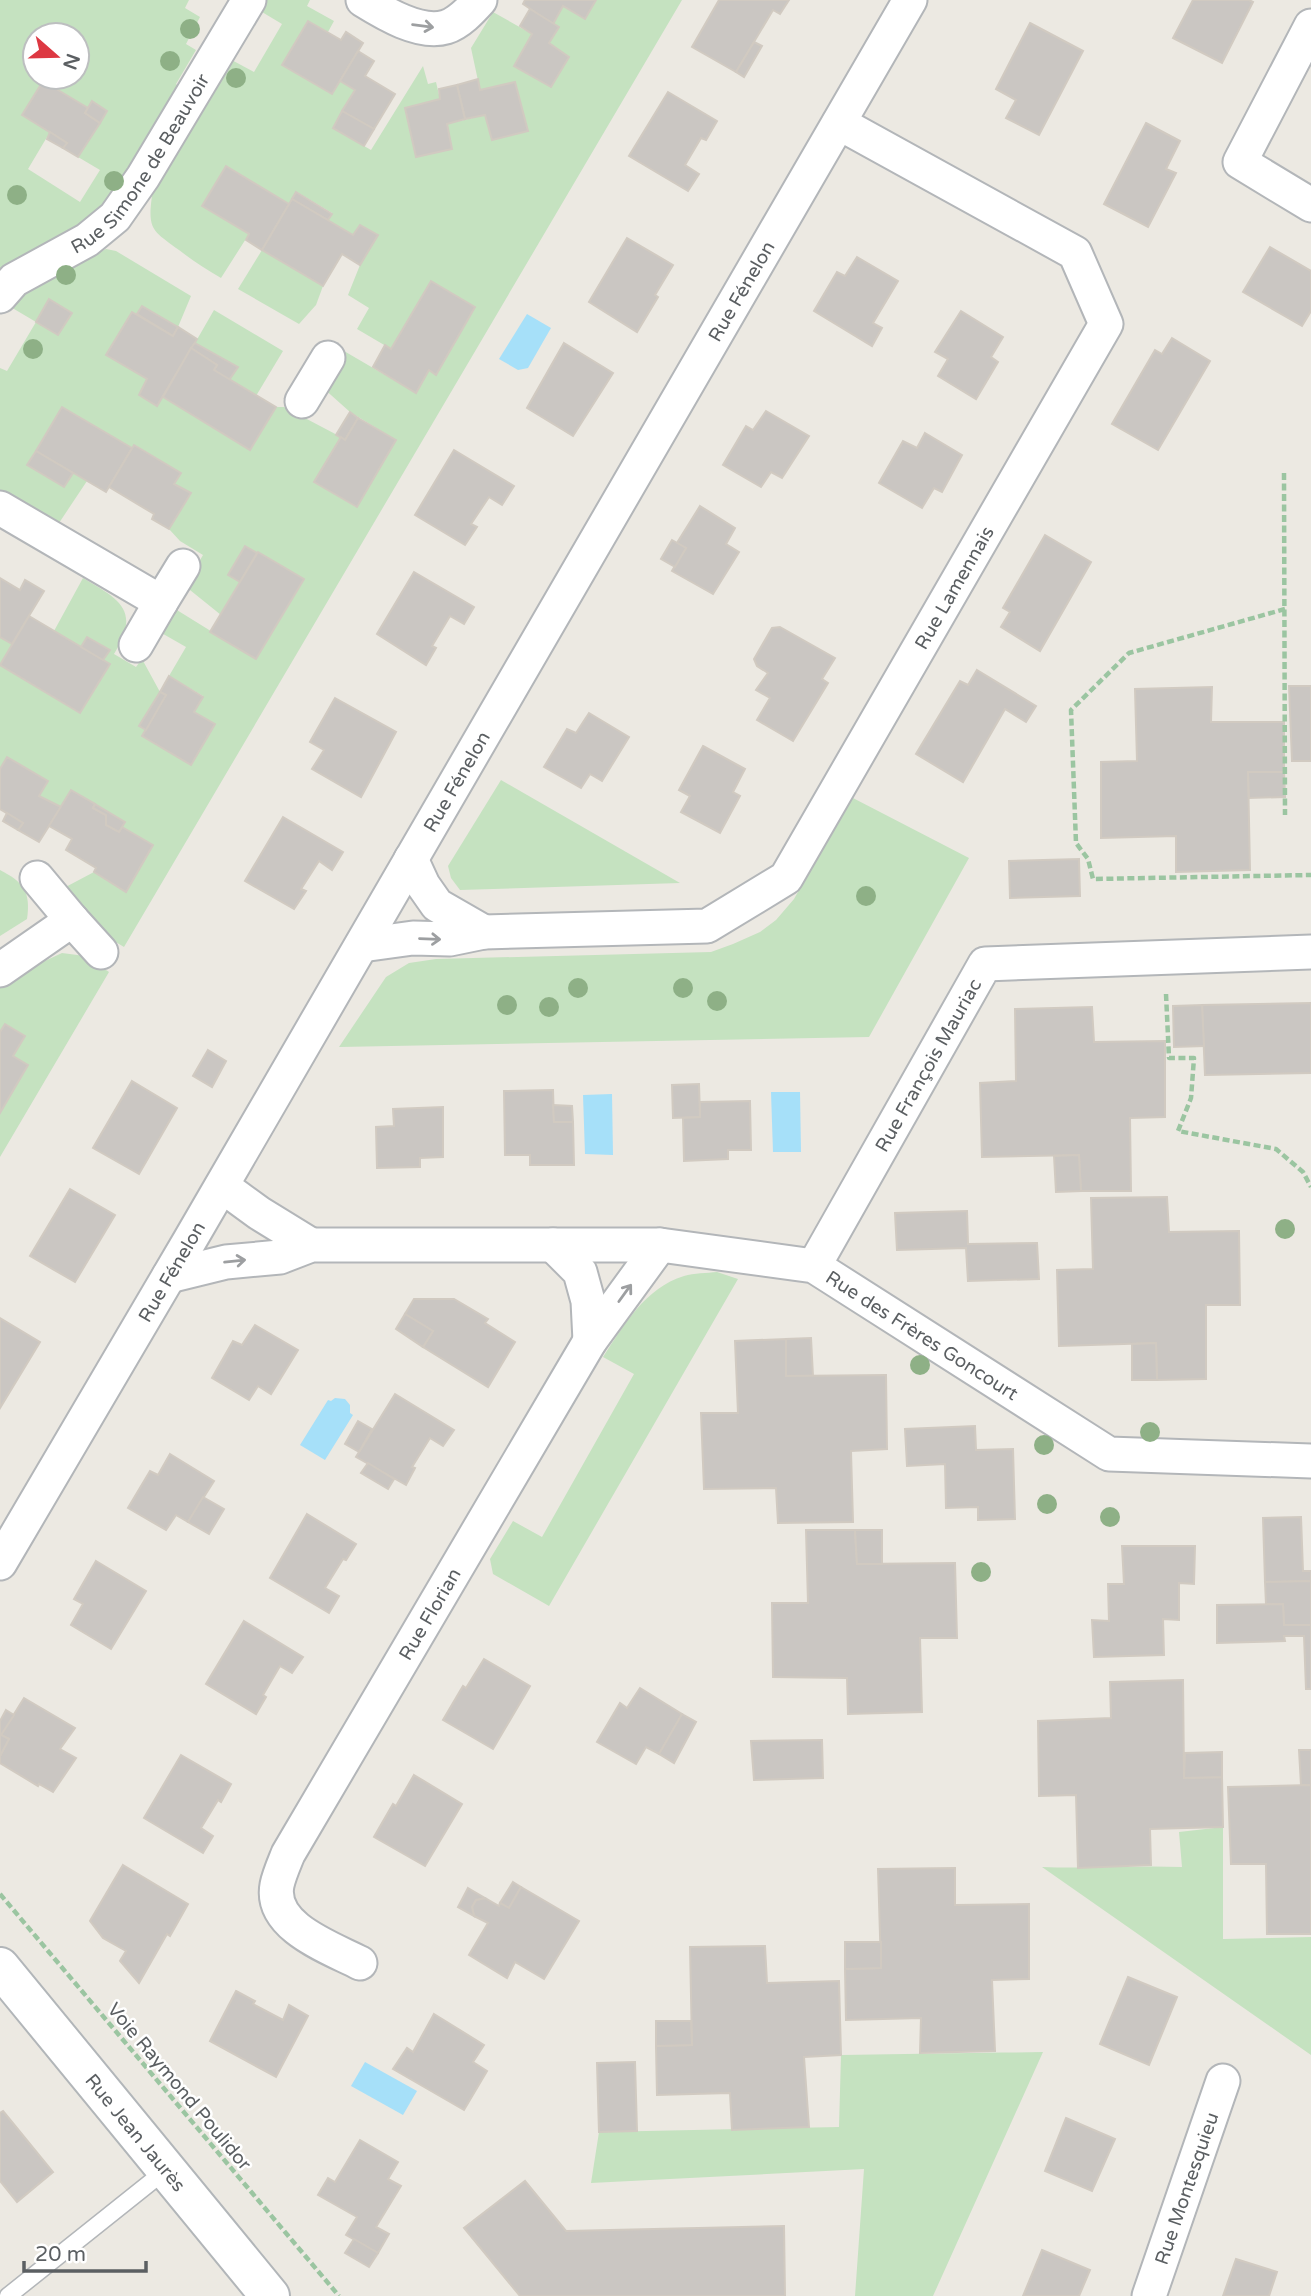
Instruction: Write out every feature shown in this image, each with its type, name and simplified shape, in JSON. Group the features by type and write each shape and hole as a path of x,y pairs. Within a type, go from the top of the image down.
{"main road":[{"name":"Rue Jean Jaurès","path":"0,1967 270,2296"}],"street":[{"name":"Rue Simone de Beauvoir","path":"0,296 14,280 87,240 115,217 143,177 249,0"},
{"path":"363,0 387,15 419,27 445,28 467,14 480,0"},
{"name":"Rue Fénelon","path":"0,1563 222,1186 910,0"},
{"path":"1311,26 1240,162 1311,205"},
{"name":"Rue Lamennais","path":"484,932 707,926 786,878 1106,324 1075,253 839,123"},
{"path":"302,401 328,358"},
{"path":"0,508 161,602"},
{"path":"136,645 183,566"},
{"path":"411,859 423,885 437,905 484,932"},
{"path":"37,878 100,952"},
{"path":"0,970 72,920"},
{"path":"362,945 413,938 450,939 484,932"},
{"name":"Rue François Mauriac","path":"814,1266 985,964 1311,951"},
{"path":"222,1186 311,1245"},
{"path":"169,1276 226,1262 280,1257 311,1245"},
{"name":"Rue des Frères Goncourt","path":"311,1245 660,1245 814,1266 1109,1454 1311,1461"},
{"path":"553,1245 580,1272 588,1300 590,1341"},
{"name":"Rue Florian","path":"360,1963 296,1929 279,1908 276,1887 288,1854 590,1341 660,1245"},
{"name":"Rue Montesquieu","path":"1149,2296 1223,2081"}],"lane":[{"path":"8,2296 166,2170"}],"path":[{"path":"1284,473 1285,815"},
{"path":"1284,609 1129,653 1071,710 1076,844 1088,859 1093,878 1311,875"},
{"path":"1165,957 1168,1058 1194,1058 1191,1098 1178,1131 1276,1149 1303,1172 1311,1187"},
{"name":"Voie Raymond Poulidor","path":"0,1894 339,2296"}],"green space":[{"path":"0,0 189,0 185,8 200,17 186,44 196,50 123,179 95,212 79,225 0,272","holes":["21,21 91,21 91,91 60,91 88,108 92,102 107,111 78,157 100,170 80,202 28,169 50,132 22,115 37,91 21,91"]},
{"path":"266,0 310,0 307,6 334,21 328,32 308,21 282,65 332,94 340,81 355,90 333,128 371,150 423,66 428,84 436,82 440,99 405,108 417,157 451,149 447,124 485,115 492,140 527,131 515,82 480,90 471,48 493,12 532,34 515,66 551,87 568,57 549,43 559,27 553,24 563,6 585,18 596,0 682,0 124,947 104,935 60,890 94,872 126,891 153,845 122,827 125,822 71,790 61,807 39,796 47,781 0,769 0,637 12,644 1,664 80,712 110,665 103,660 109,650 87,637 81,647 54,631 83,578 107,593 116,600 126,616 126,627 114,654 136,667 142,659 160,692 139,726 146,730 142,736 191,765 215,724 194,712 203,696 169,676 186,647 158,631 172,607 256,659 304,579 258,552 229,574 240,582 221,615 185,586 203,555 180,541 169,529 191,494 174,484 181,473 135,445 132,448 62,407 27,465 64,487 73,473 87,481 57,526 0,493 0,368 7,371 36,322 9,306 21,294 55,273 106,249 116,251 191,296 178,327 142,306 137,314 132,312 107,355 147,379 139,395 157,406 163,397 250,450 276,407 284,407 341,437 314,482 356,507 396,440 350,412 322,387 344,351 416,393 429,370 436,374 475,308 431,281 391,349 357,329 369,308 348,295 360,265 377,235 360,225 353,235 328,220 332,213 297,192 289,204 226,166 202,206 249,234 221,278 184,254 154,229 151,217 152,196 228,58 254,72 282,24 257,9"},
{"path":"262,250 323,286 316,305 299,324 238,289"},
{"path":"214,310 283,351 256,396 229,380 237,367 195,343"},
{"path":"501,780 680,883 460,890 451,878 448,866"},
{"path":"851,797 969,858 869,1037 339,1047 386,977 409,963 436,959 711,952 760,932 776,920 794,899"},
{"path":"0,870 24,888 28,909 27,919 0,936"},
{"path":"62,953 85,956 109,972 0,1157 0,1113 28,1065 13,1056 25,1036 6,1024 0,1032 0,988 34,966"},
{"path":"717,1272 738,1279 549,1606 493,1574 490,1559 513,1521 542,1537 634,1374 603,1357 628,1320 647,1298 670,1282 688,1275"},
{"path":"1223,1827 1223,1939 1311,1937 1311,2055 1042,1867 1182,1867 1179,1832"},
{"path":"1043,2052 933,2296 855,2296 864,2169 591,2183 599,2132 839,2127 841,2055"}],"water":[{"path":"527,314 551,328 528,368 518,370 499,359"},
{"path":"771,1092 800,1092 801,1152 773,1152"},
{"path":"612,1094 613,1155 585,1154 583,1095"},
{"path":"345,1399 353,1415 325,1460 300,1445 328,1400"},
{"path":"365,2062 417,2091 403,2115 351,2086"}],"building":[{"path":"525,0 596,0 585,19 563,6 553,24 523,4"},
{"path":"719,0 789,0 780,14 773,10 736,72 692,47"},
{"path":"1193,0 1253,2 1222,63 1173,38"},
{"path":"530,9 559,27 549,43 569,57 551,87 514,66 532,34 520,26"},
{"path":"308,21 341,40 346,32 363,43 332,94 282,65"},
{"path":"1030,23 1083,51 1039,135 1006,118 1016,100 996,89"},
{"path":"754,42 762,46 744,77 736,72"},
{"path":"358,51 374,61 365,76 395,94 374,129 342,111 355,90 340,81"},
{"path":"478,79 480,90 515,82 528,131 492,140 485,115 465,119 457,85"},
{"path":"457,85 465,119 447,124 452,149 416,157 405,108 440,99 439,89"},
{"path":"37,91 60,91 88,108 85,113 100,123 78,157 63,148 67,143 22,115"},
{"path":"668,92 717,121 706,140 701,138 685,165 699,174 688,191 629,156"},
{"path":"92,101 107,111 100,123 85,113"},
{"path":"342,111 374,129 364,146 333,128"},
{"path":"1146,123 1180,141 1166,169 1176,173 1148,227 1104,204"},
{"path":"50,132 67,143 63,148 47,139"},
{"path":"226,166 289,204 262,250 246,240 249,234 202,206"},
{"path":"296,192 332,214 328,220 292,199"},
{"path":"292,199 353,235 360,225 378,235 360,265 342,254 323,286 262,250"},
{"path":"627,238 673,265 637,332 589,302"},
{"path":"1270,247 1311,271 1311,311 1302,326 1243,292"},
{"path":"857,257 898,281 873,323 882,328 872,346 814,311 837,272 845,276"},
{"path":"431,281 475,307 436,375 429,370 416,393 373,367 385,345 391,349"},
{"path":"49,299 72,313 58,335 36,322"},
{"path":"142,306 178,327 173,336 137,314"},
{"path":"961,311 1003,337 991,357 998,362 976,399 938,376 948,359 935,352"},
{"path":"132,312 173,336 178,327 197,339 157,406 139,395 147,379 106,355"},
{"path":"1172,338 1210,361 1158,450 1112,424 1155,350 1162,354"},
{"path":"195,343 238,367 229,380 214,370 217,365 191,348"},
{"path":"564,343 613,373 573,436 527,408"},
{"path":"191,348 217,365 214,370 276,407 250,450 163,397"},
{"path":"62,407 132,448 106,492 36,451"},
{"path":"766,411 809,436 782,478 771,472 761,487 723,465 746,426 753,430"},
{"path":"350,412 358,418 345,440 336,435"},
{"path":"358,418 396,440 357,507 314,482 341,437 345,440"},
{"path":"925,433 962,455 942,492 934,488 922,508 879,483 903,441 917,448"},
{"path":"134,445 181,473 174,484 191,493 169,529 152,519 154,514 109,487"},
{"path":"454,450 514,486 502,505 489,497 471,524 477,527 465,545 415,515"},
{"path":"36,451 73,473 64,487 27,465"},
{"path":"700,506 735,528 726,544 739,552 713,594 672,571 686,548 677,543"},
{"path":"1045,535 1091,562 1040,651 1001,627 1010,612 1003,608"},
{"path":"672,540 686,548 675,567 661,559"},
{"path":"245,546 257,553 240,582 228,575"},
{"path":"258,552 304,579 256,659 210,632"},
{"path":"414,572 474,607 464,624 450,616 432,646 436,648 426,665 377,634"},
{"path":"0,578 20,590 25,580 44,591 12,644 0,637"},
{"path":"29,616 110,664 80,713 0,665"},
{"path":"780,627 835,658 822,679 828,683 793,741 757,720 770,698 756,690 768,673 757,666 754,659 772,628"},
{"path":"87,637 110,650 103,660 81,647"},
{"path":"977,670 1036,706 1026,722 1005,709 963,782 916,754 960,681 968,685"},
{"path":"169,676 203,697 194,712 215,724 191,765 142,736 166,695 160,692"},
{"path":"1289,686 1311,686 1311,761 1292,761"},
{"path":"1212,687 1211,722 1284,722 1284,772 1248,772 1250,870 1176,872 1176,836 1101,838 1101,762 1137,761 1135,689"},
{"path":"160,692 166,695 146,730 139,726"},
{"path":"335,698 396,732 361,797 312,769 324,750 310,742"},
{"path":"589,713 629,737 602,781 590,774 581,788 544,767 567,729 576,733"},
{"path":"703,746 745,769 733,792 740,796 720,833 681,812 690,796 679,790"},
{"path":"7,757 48,781 39,796 61,807 39,842 18,830 23,823 0,809 0,769"},
{"path":"1248,772 1284,772 1285,797 1249,798"},
{"path":"71,790 95,804 93,808 106,815 106,825 119,832 122,827 153,845 126,892 94,872 96,868 66,850 72,839 49,826"},
{"path":"95,804 125,822 119,832 106,825 106,815 93,808"},
{"path":"7,813 23,823 18,830 3,821"},
{"path":"283,817 343,852 332,870 319,861 301,889 306,891 294,909 245,881"},
{"path":"1079,859 1080,896 1010,898 1009,861"},
{"path":"1311,1003 1311,1073 1205,1075 1202,1005"},
{"path":"1202,1005 1204,1046 1174,1047 1173,1006"},
{"path":"1092,1007 1094,1042 1165,1041 1165,1117 1130,1118 1131,1191 1081,1191 1079,1155 982,1157 980,1083 1016,1081 1015,1009"},
{"path":"5,1024 25,1036 13,1056 28,1065 0,1113 0,1032"},
{"path":"208,1050 226,1061 212,1087 193,1076"},
{"path":"132,1081 177,1108 139,1174 93,1148"},
{"path":"699,1084 700,1117 673,1118 672,1085"},
{"path":"553,1090 554,1122 573,1122 574,1165 530,1165 530,1155 505,1155 504,1091"},
{"path":"750,1101 751,1150 728,1150 728,1159 684,1161 683,1118 700,1117 700,1102"},
{"path":"553,1105 572,1106 573,1122 554,1122"},
{"path":"443,1107 443,1157 420,1158 420,1167 377,1168 376,1127 394,1126 393,1109"},
{"path":"1079,1155 1081,1191 1056,1192 1054,1156"},
{"path":"70,1189 115,1215 75,1282 30,1256"},
{"path":"1167,1197 1169,1232 1239,1231 1240,1305 1206,1305 1206,1379 1157,1380 1156,1343 1059,1346 1057,1270 1093,1269 1091,1198"},
{"path":"967,1211 968,1244 1037,1243 1039,1279 968,1281 966,1248 897,1250 895,1213"},
{"path":"414,1299 454,1299 488,1319 485,1323 515,1342 488,1387 423,1347 433,1331 405,1314"},
{"path":"405,1314 433,1331 423,1347 396,1329"},
{"path":"0,1318 40,1342 0,1408"},
{"path":"255,1325 298,1350 271,1394 258,1386 249,1400 212,1378 233,1341 242,1345"},
{"path":"811,1338 813,1376 786,1376 786,1339"},
{"path":"786,1339 786,1376 886,1375 887,1449 851,1451 853,1522 778,1523 776,1488 704,1489 701,1413 738,1413 735,1341"},
{"path":"1156,1343 1157,1380 1132,1380 1132,1344"},
{"path":"395,1394 454,1430 443,1446 430,1438 412,1467 415,1468 406,1485 356,1457"},
{"path":"358,1421 372,1429 359,1452 345,1444"},
{"path":"975,1426 976,1450 1013,1449 1015,1519 978,1520 978,1507 946,1508 945,1464 907,1466 905,1429"},
{"path":"170,1454 214,1481 188,1522 176,1515 166,1530 128,1508 150,1471 158,1475"},
{"path":"368,1463 394,1479 388,1489 361,1473"},
{"path":"203,1497 224,1509 209,1534 188,1522"},
{"path":"307,1514 356,1544 325,1588 339,1596 329,1613 270,1578"},
{"path":"1301,1517 1303,1571 1311,1571 1311,1581 1265,1582 1263,1518"},
{"path":"806,1530 855,1530 857,1564 955,1563 957,1638 920,1638 922,1712 848,1714 847,1678 773,1677 772,1603 808,1603"},
{"path":"855,1530 882,1530 882,1564 857,1564"},
{"path":"1122,1546 1195,1546 1194,1584 1179,1583 1179,1620 1163,1619 1164,1655 1094,1657 1092,1620 1109,1621 1108,1584 1124,1584"},
{"path":"96,1561 146,1591 111,1649 71,1625 83,1604 74,1599"},
{"path":"1311,1581 1311,1625 1284,1625 1283,1604 1266,1604 1265,1582"},
{"path":"1283,1604 1284,1625 1311,1625 1311,1689 1306,1689 1304,1636 1284,1636 1285,1641 1217,1643 1217,1605"},
{"path":"244,1621 303,1657 292,1673 280,1666 263,1695 266,1697 256,1714 206,1684"},
{"path":"484,1659 530,1686 493,1749 443,1720 463,1686 466,1688"},
{"path":"1183,1680 1184,1778 1222,1777 1223,1827 1150,1829 1151,1865 1078,1868 1076,1795 1039,1796 1038,1721 1111,1718 1110,1682"},
{"path":"640,1688 682,1714 659,1754 646,1747 636,1764 597,1742 620,1703 627,1708"},
{"path":"24,1698 75,1728 60,1749 76,1758 53,1792 0,1763 0,1756 9,1739 1,1735"},
{"path":"6,1710 14,1715 1,1735 9,1739 0,1756 0,1721"},
{"path":"682,1714 696,1722 674,1763 659,1754"},
{"path":"822,1740 823,1778 754,1780 751,1741"},
{"path":"1299,1750 1311,1750 1311,1785 1301,1785"},
{"path":"1222,1752 1222,1777 1184,1778 1185,1753"},
{"path":"181,1755 231,1784 201,1828 213,1836 203,1853 144,1818"},
{"path":"414,1775 462,1804 425,1866 374,1837"},
{"path":"1311,1785 1311,1934 1267,1934 1266,1864 1231,1864 1228,1787"},
{"path":"123,1865 188,1904 139,1983 120,1961 126,1951 103,1938 90,1921"},
{"path":"955,1868 955,1905 1029,1904 1029,1979 992,1980 995,2051 920,2053 921,2018 846,2020 845,1969 881,1968 878,1869"},
{"path":"513,1882 521,1887 509,1908 500,1903"},
{"path":"521,1887 579,1921 544,1979 515,1962 507,1978 469,1955 488,1923 474,1916 472,1907 476,1900 485,1898 509,1908"},
{"path":"468,1888 485,1898 476,1900 472,1907 474,1916 458,1907"},
{"path":"845,1942 881,1942 881,1968 845,1969"},
{"path":"765,1946 767,1983 839,1981 841,2055 804,2057 809,2127 732,2130 730,2093 657,2095 656,2046 692,2045 690,1947"},
{"path":"1128,1977 1177,1997 1149,2065 1100,2044"},
{"path":"236,1991 255,2001 253,2004 283,2020 289,2005 308,2016 276,2077 210,2041"},
{"path":"434,2014 484,2045 473,2062 487,2071 464,2110 393,2069 407,2048 413,2052"},
{"path":"656,2021 691,2021 692,2045 656,2046"},
{"path":"635,2062 637,2131 599,2132 597,2063"},
{"path":"3,2111 53,2172 17,2202 0,2181 0,2113"},
{"path":"1066,2118 1115,2139 1092,2191 1045,2171"},
{"path":"360,2140 398,2162 388,2179 401,2186 376,2227 389,2234 378,2253 346,2235 357,2217 318,2195 328,2178 335,2182"},
{"path":"525,2181 566,2231 784,2226 785,2296 520,2296 464,2228"},
{"path":"354,2239 378,2253 369,2267 345,2253"},
{"path":"1042,2250 1090,2270 1079,2296 1023,2296"},
{"path":"1236,2259 1277,2272 1269,2296 1223,2296"}]}
